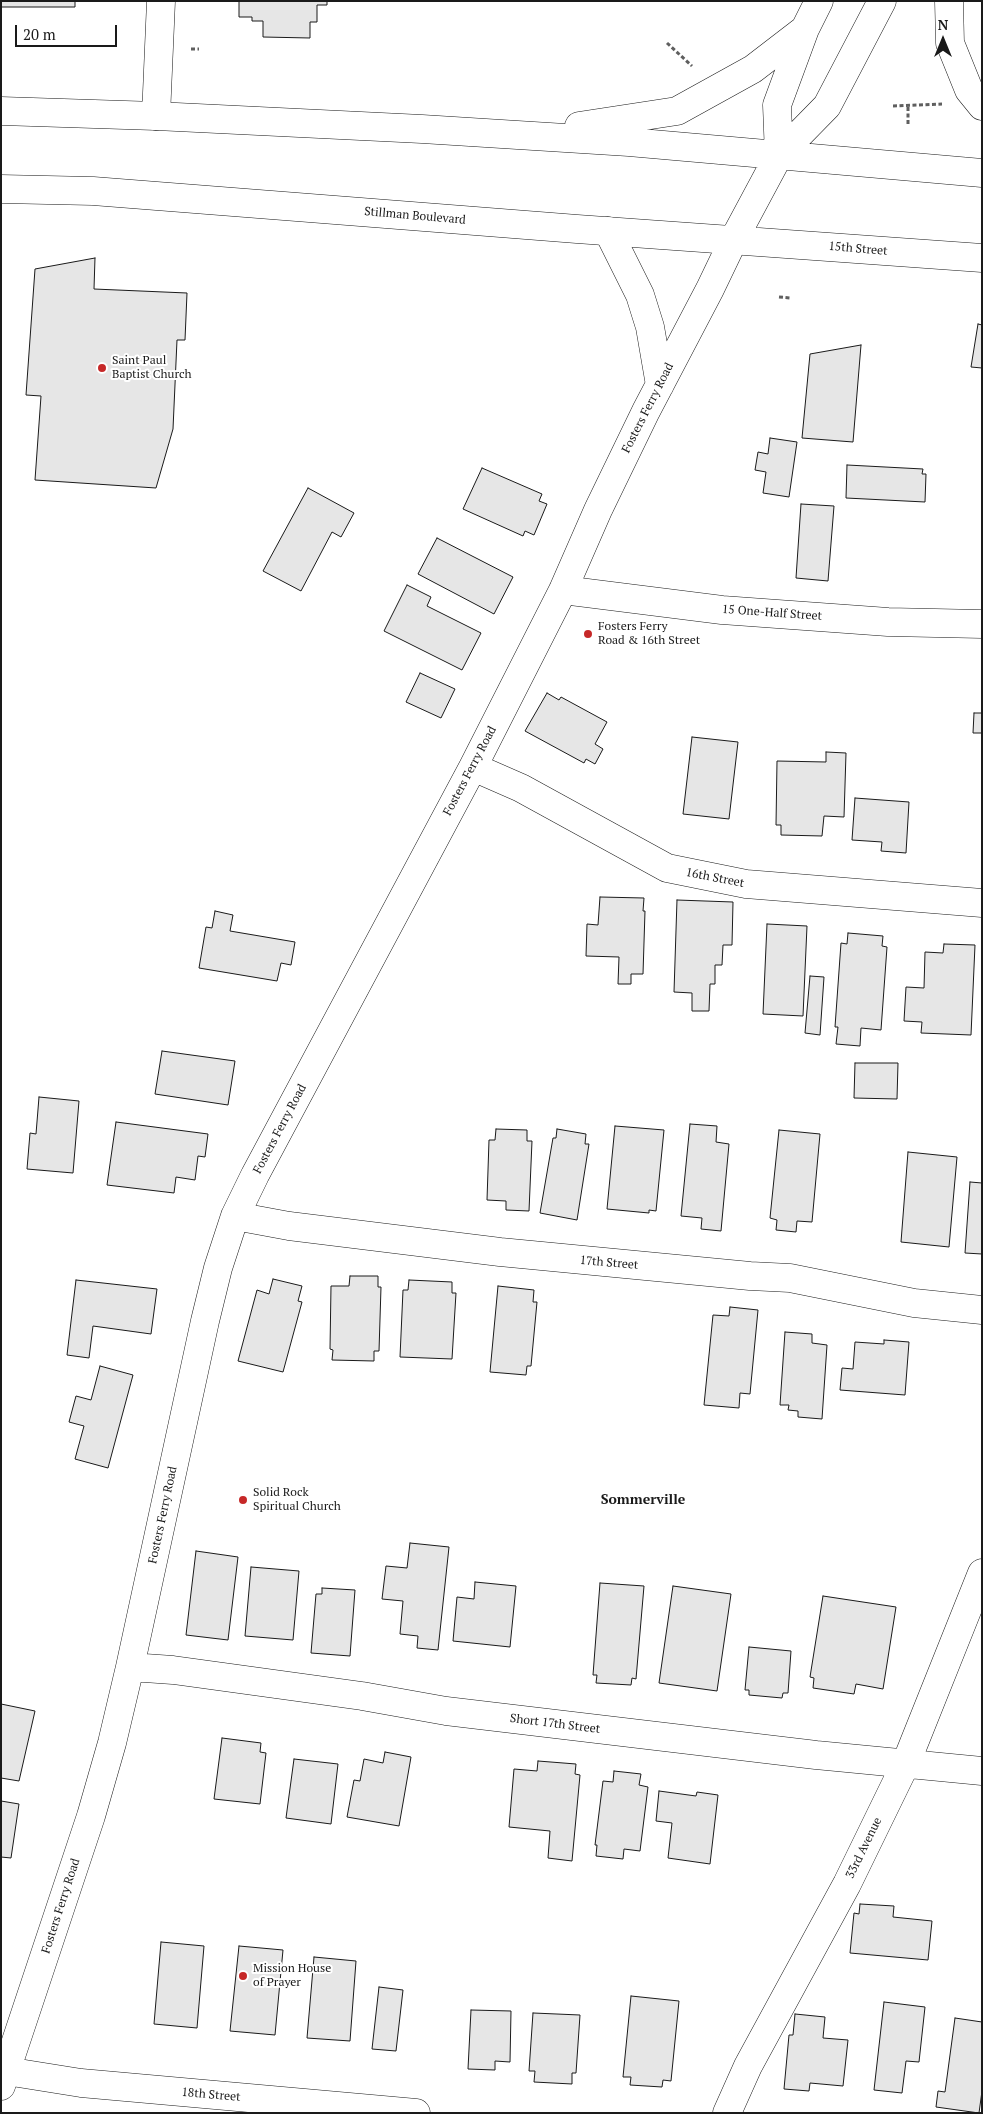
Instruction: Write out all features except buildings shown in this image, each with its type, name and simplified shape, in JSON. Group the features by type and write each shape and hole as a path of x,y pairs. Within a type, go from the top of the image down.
{"street":[{"path":"156,116 161,1"},
{"path":"779,155 777,105 805,29 819,1"},
{"path":"734,239 779,155 827,106 843,72 882,1"},
{"path":"949,1 950,43 969,90 982,106"},
{"path":"503,134 611,123 677,111 753,69 805,29"},
{"path":"1,111 156,116 503,134 629,142 982,173"},
{"name":"Stillman Boulevard","path":"1,189 93,191 734,239"},
{"path":"608,231 640,295 650,327 660,385"},
{"name":"15th Street","path":"734,239 982,258"},
{"name":"Fosters Ferry Road","path":"4,2079 90,1816 112,1742 209,1303 218,1268 236,1216 255,1175 473,767 563,590 598,510 734,239"},
{"name":"15 One-Half Street","path":"563,590 722,610 888,622 982,624"},
{"name":"16th Street","path":"473,767 521,788 666,868 746,884 982,903"},
{"name":"17th Street","path":"236,1216 289,1226 500,1252 750,1276 790,1278 914,1304 982,1310"},
{"name":"33rd Avenue","path":"727,2113 748,2066 847,1884 906,1763 982,1573"},
{"name":"Short 17th Street","path":"130,1667 173,1670 343,1693 446,1711 816,1755 982,1771"},
{"name":"18th Street","path":"4,2079 81,2083 416,2113"}],"path":[{"path":"666,43 694,67"},
{"path":"191,49 199,49"},
{"path":"893,106 941,105"},
{"path":"908,106 908,124"},
{"path":"779,297 790,298"}],"place":[{"name":"Saint Paul Baptist Church","path":"102,368"},
{"name":"Fosters Ferry Road & 16th Street","path":"588,634"},
{"name":"Solid Rock Spiritual Church","path":"243,1500"},
{"name":"Mission House of Prayer","path":"243,1976"}],"district":[{"name":"Sommerville","path":"643,1500"}]}
